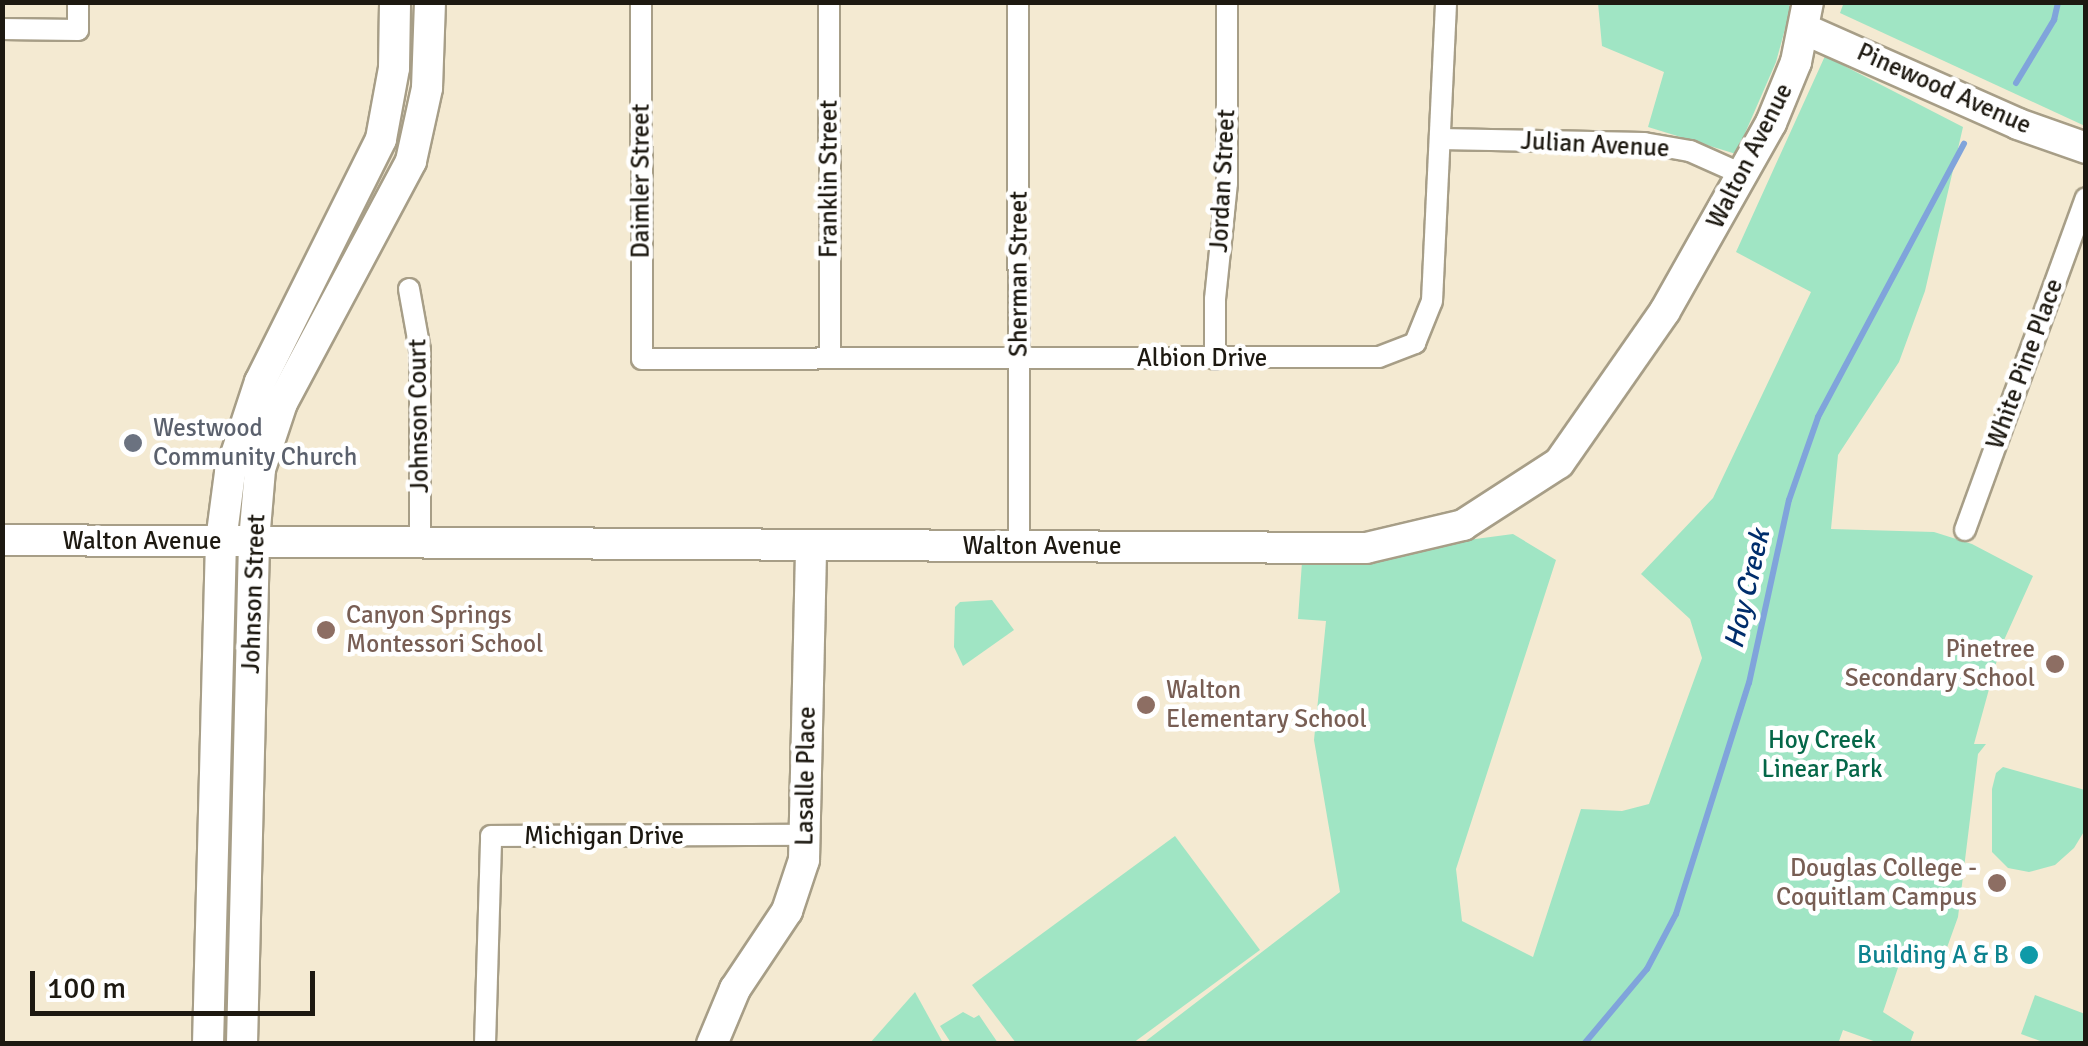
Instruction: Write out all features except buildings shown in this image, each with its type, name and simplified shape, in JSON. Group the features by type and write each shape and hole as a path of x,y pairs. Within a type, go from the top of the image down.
{"street":[{"path":"2,29 78,30 78,2"},
{"name":"Johnson Street","path":"208,1044 222,541 230,473 260,382 381,139 394,68 396,2"},
{"name":"Johnson Street","path":"242,1044 254,541 260,469 282,403 411,161 426,88 430,2"},
{"name":"Daimler Street","path":"641,2 642,358"},
{"name":"Franklin Street","path":"829,2 830,356"},
{"name":"Sherman Street","path":"1018,2 1019,546"},
{"name":"Jordan Street","path":"1216,358 1214,299 1228,183 1227,2"},
{"name":"Albion Drive","path":"642,358 1379,357 1415,343 1432,301 1446,2"},
{"name":"Walton Avenue","path":"2,540 1366,548 1463,525 1559,462 1665,312 1744,175 1789,82 1806,16"},
{"name":"Pinewood Avenue","path":"1806,16 2018,124 2086,148"},
{"name":"Julian Avenue","path":"1440,140 1644,142 1690,150 1744,175"},
{"name":"White Pine Place","path":"1965,530 2086,198"},
{"name":"Johnson Court","path":"409,289 420,350 420,543"},
{"name":"Lasalle Place","path":"712,1044 735,989 787,911 804,860 811,545"},
{"name":"Michigan Drive","path":"485,1044 490,836 805,835"}],"green space":[{"path":"1785,2 1791,7 1776,62 1736,154 1648,127 1664,72 1602,46 1598,3"},
{"path":"1844,2 2085,3 2085,126 1840,13"},
{"name":"Hoy Creek Linear Park","path":"1825,56 1963,127 1925,291 1899,362 1838,455 1831,529 1934,532 1972,544 2033,576 2000,649 1974,744 1986,744 1978,754 1958,917 1944,956 1903,953 1883,1012 1914,1032 1910,1043 1879,1043 1843,1030 1838,1044 1142,1044 1340,892 1314,740 1326,621 1298,619 1302,562 1513,534 1556,560 1456,869 1462,921 1533,957 1581,809 1622,811 1649,804 1702,658 1690,619 1641,574 1713,498 1811,292 1736,252"},
{"path":"992,600 1014,630 963,666 954,647 955,607 960,602"},
{"path":"2003,767 2085,790 2085,830 2074,848 2055,865 2029,872 2008,868 1992,852 1992,789 1996,773"},
{"path":"1175,836 1260,950 1133,1043 1016,1043 972,985"},
{"path":"915,992 943,1043 870,1043"},
{"path":"2035,995 2085,1014 2085,1043 2046,1043 2021,1034"},
{"path":"963,1012 974,1018 979,1015 998,1043 951,1043 940,1026"}],"waterway":[{"name":"Hoy Creek","path":"2016,83 2054,20 2058,2"},
{"name":"Hoy Creek","path":"1584,1044 1647,969 1676,914 1749,683 1789,500 1818,417 1964,144"}],"place":[{"name":"Westwood Community Church","path":"133,443"},
{"name":"Canyon Springs Montessori School","path":"326,630"},
{"name":"Pinetree Secondary School","path":"2055,664"},
{"name":"Walton Elementary School","path":"1146,705"},
{"name":"Douglas College - Coquitlam Campus","path":"1997,883"},
{"name":"Building A & B","path":"2029,955"}]}
